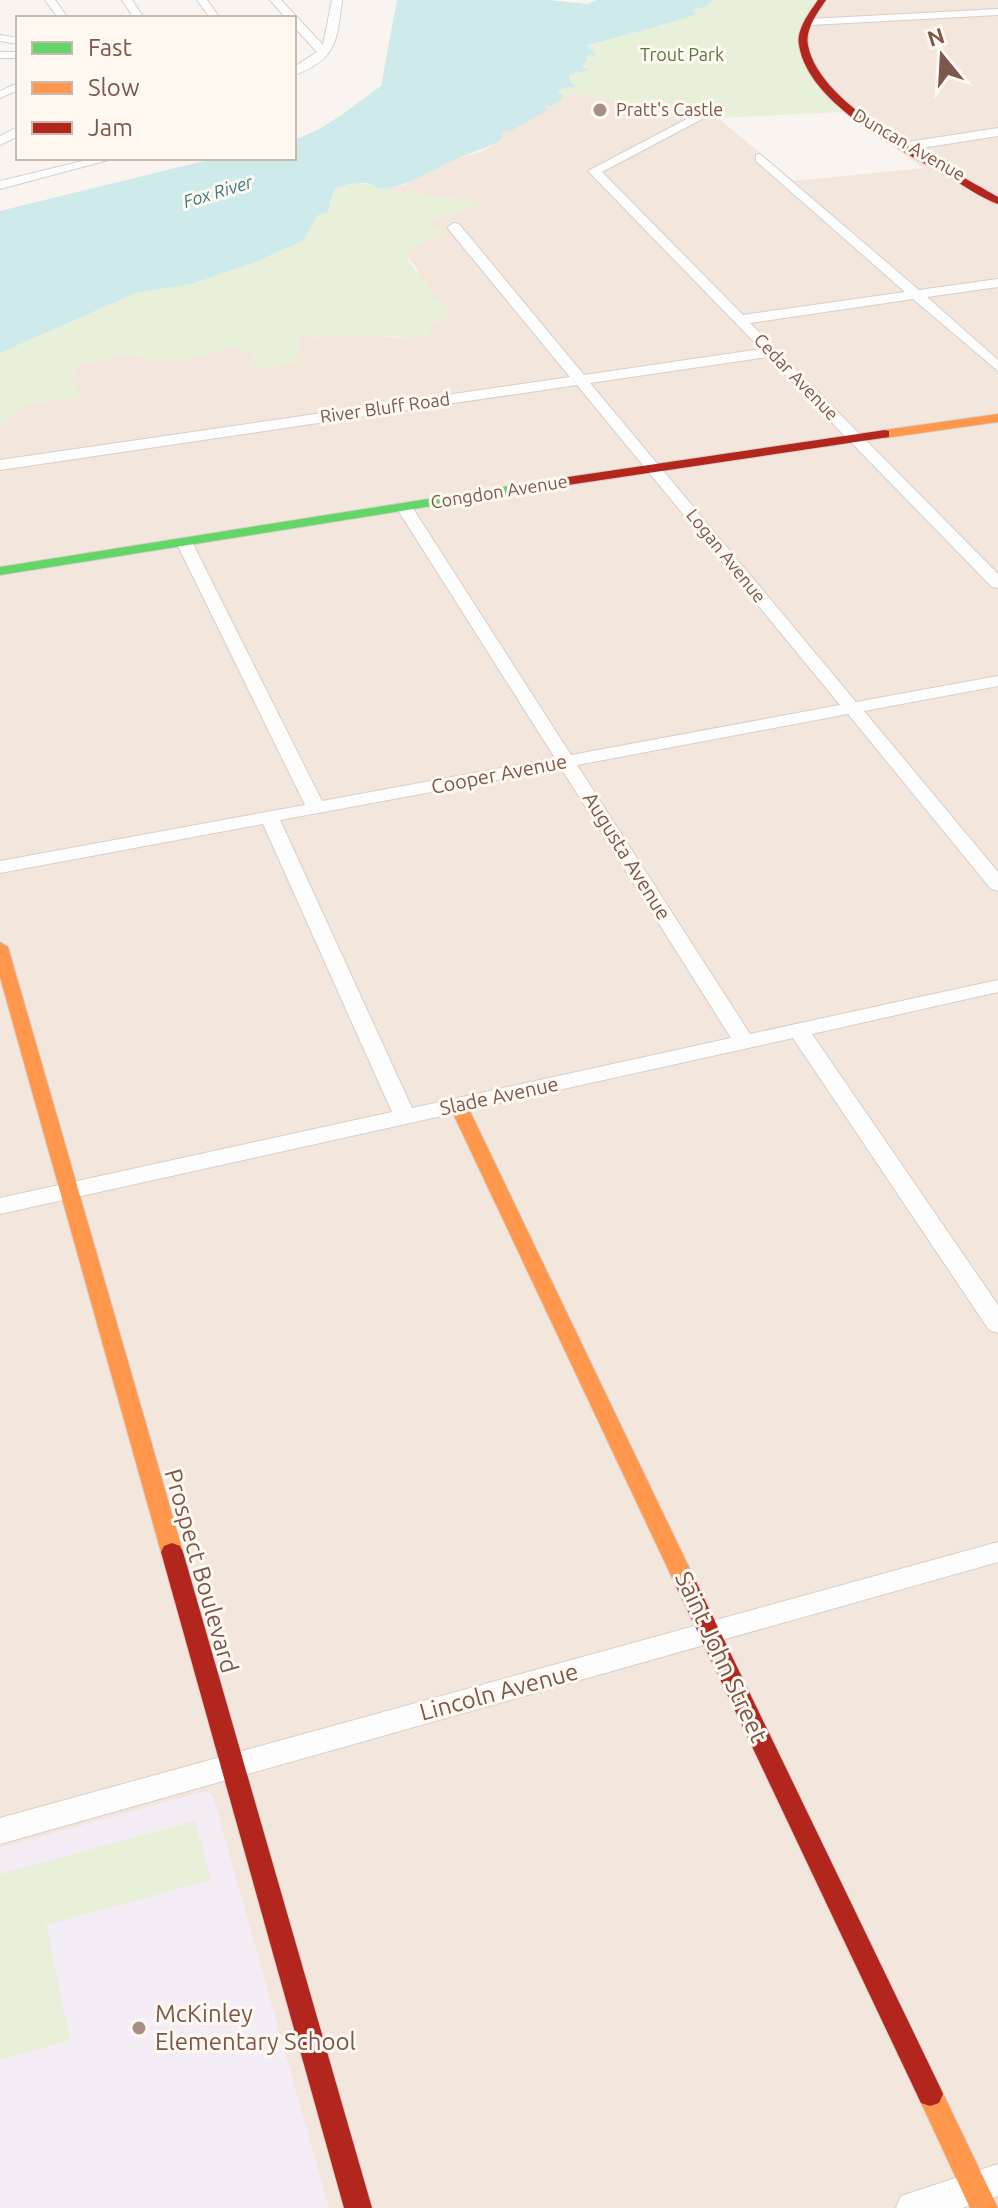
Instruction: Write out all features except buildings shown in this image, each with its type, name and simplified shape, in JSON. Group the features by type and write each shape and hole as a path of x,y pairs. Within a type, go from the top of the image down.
{"street":[{"path":"275,0 290,16"},
{"path":"296,71 325,54 332,38 337,0"},
{"name":"Duncan Avenue","path":"822,0 804,37 803,51 808,67 819,83 845,108 998,201"},
{"path":"810,22 998,12"},
{"path":"296,22 325,54"},
{"name":"Cedar Avenue","path":"698,117 594,171 998,583"},
{"path":"908,146 998,132"},
{"path":"760,158 998,367"},
{"path":"17,181 55,160"},
{"path":"0,185 102,160"},
{"name":"Logan Avenue","path":"454,227 998,885"},
{"path":"740,320 998,283"},
{"name":"River Bluff Road","path":"0,465 771,352"},
{"name":"Congdon Avenue","path":"0,571 652,467 998,418"},
{"name":"Augusta Avenue","path":"404,507 745,1043"},
{"path":"184,542 316,808"},
{"name":"Cooper Avenue","path":"0,867 998,681"},
{"path":"269,817 405,1117"},
{"name":"Prospect Boulevard","path":"0,947 358,2208"},
{"name":"Slade Avenue","path":"0,1206 998,986"},
{"path":"799,1031 998,1324"},
{"name":"Saint John Street","path":"458,1105 710,1633 986,2192"},
{"name":"Lincoln Avenue","path":"0,1831 998,1552"},
{"path":"913,2208 986,2192"}],"shaded area":[{"path":"816,0 998,0 998,2208 0,2208 0,425 25,405 80,397 71,377 78,365 123,354 151,359 237,346 253,354 256,367 261,369 295,361 300,337 365,335 400,338 447,316 405,255 411,248 444,234 422,225 483,202 379,189 405,185 414,177 461,157 479,153 493,145 502,131 518,128 546,110 541,104 564,95 576,93 632,105 675,120 693,112 713,114 794,181 924,168 844,112 803,68"},
{"name":"McKinley Elementary School","path":"205,1791 213,1796 329,2208 0,2208 0,1848"}],"green space":[{"name":"Trout Park","path":"713,0 816,0 798,41 844,112 716,118 713,114 698,112 676,120 656,116 632,105 576,93 557,93 562,88 576,85 570,82 568,75 587,70 580,67 586,56 596,54 586,47 695,14 692,10 707,6"},
{"path":"357,183 374,185 379,189 485,202 424,224 442,229 444,234 411,248 405,255 433,291 432,297 449,309 447,316 431,325 430,336 301,337 296,361 261,369 256,367 253,354 237,346 186,360 123,354 78,365 71,377 81,397 25,405 0,425 0,353 136,293 192,284 253,263 303,241 318,214 331,205 335,188"},
{"path":"195,1821 211,1880 46,1925 70,2040 0,2060 0,1874"}],"water":[{"name":"Fox River","path":"397,0 549,0 587,4 597,0 713,0 707,6 693,10 696,15 587,46 597,55 586,56 587,61 581,66 589,70 569,75 570,82 577,86 562,88 558,92 564,95 561,96 563,99 551,106 542,104 547,110 512,131 502,131 502,138 492,145 401,185 379,189 358,183 335,188 328,212 318,215 303,241 253,263 192,284 136,293 0,353 0,211 208,160 296,160 296,138 327,124 381,86"}],"traffic: fast":[{"path":"0,571 541,485"}],"traffic: slow":[{"path":"885,434 998,418"},
{"path":"0,947 172,1552"},
{"path":"458,1105 687,1586"},
{"path":"930,2094 984,2208"}],"traffic: jam":[{"path":"822,0 806,28 803,45 811,68 829,91 884,135 998,201"},
{"path":"541,485 885,434"},
{"path":"172,1552 358,2208"},
{"path":"687,1586 930,2094"}],"place":[{"name":"Pratt's Castle","path":"600,110"},
{"name":"McKinley Elementary School","path":"139,2028"}]}
